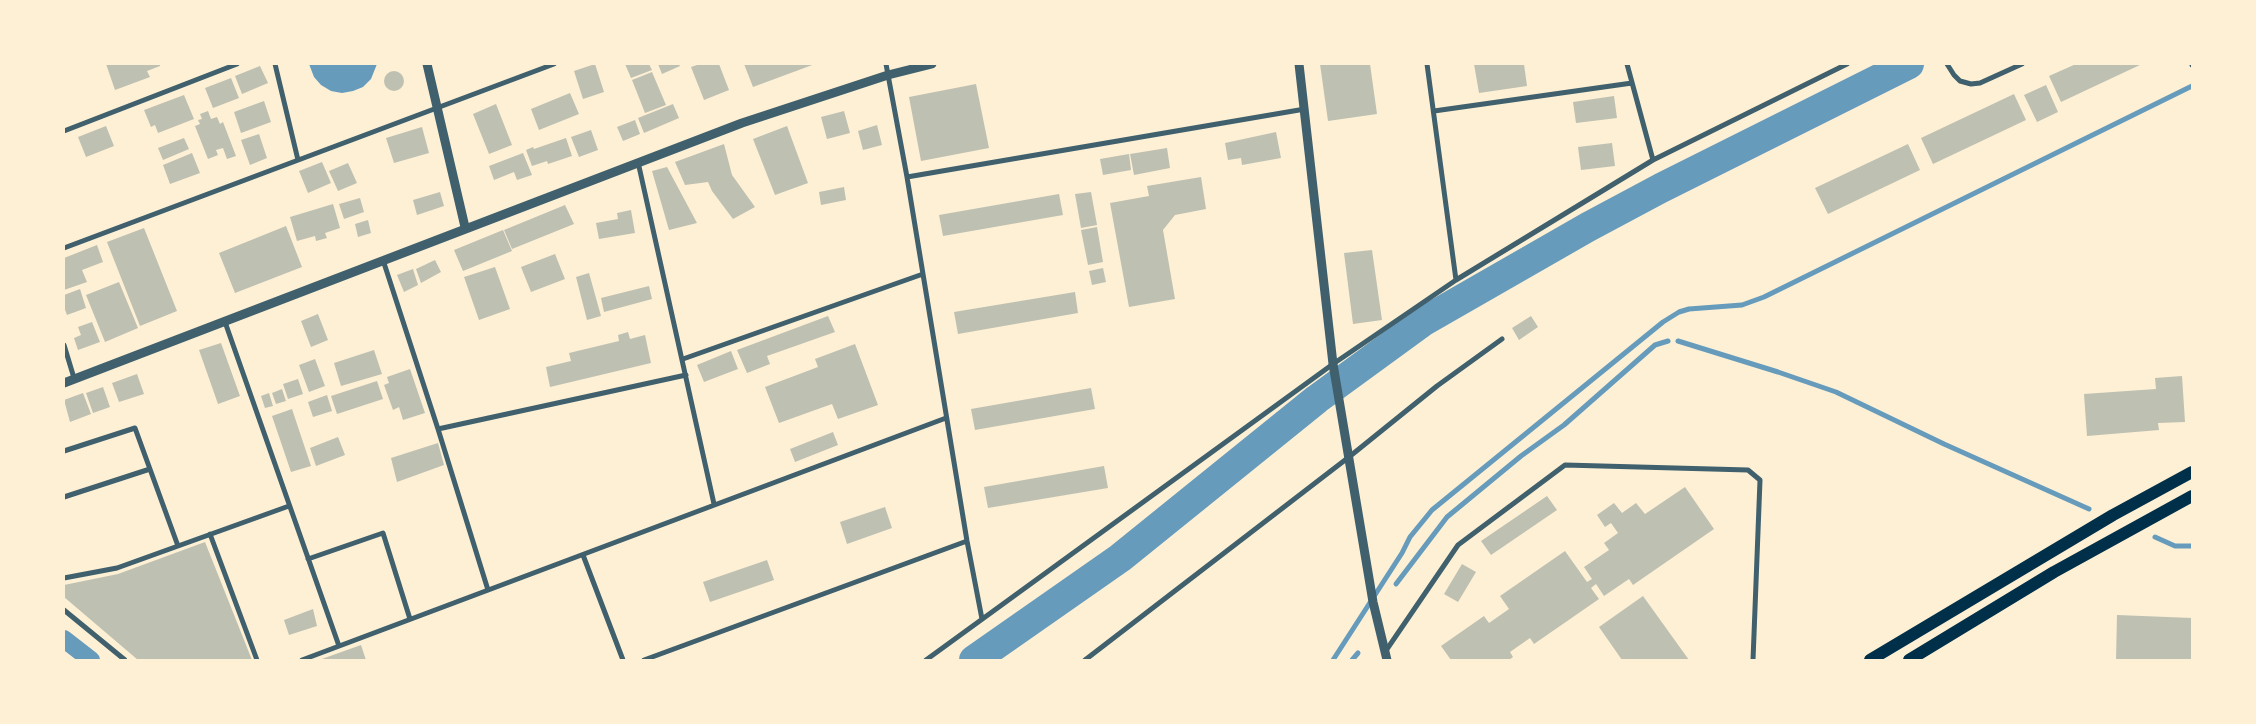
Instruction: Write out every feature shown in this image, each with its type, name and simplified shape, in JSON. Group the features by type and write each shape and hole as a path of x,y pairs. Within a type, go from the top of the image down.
{"main road":[{"path":"1870,660 2113,515 2192,472"},
{"path":"1909,660 2054,572 2192,496"}],"street":[{"path":"64,131 237,64"},
{"path":"275,64 298,160"},
{"path":"427,64 465,227"},
{"path":"64,248 554,64"},
{"path":"886,64 982,619"},
{"path":"64,382 225,322 465,227 742,123 888,75 932,64"},
{"path":"1299,64 1334,364 1372,602 1386,656"},
{"path":"1427,64 1456,280"},
{"path":"1626,64 1653,160"},
{"path":"926,660 1334,364 1456,280 1653,160 1847,64"},
{"path":"1948,66 1960,81 1980,84 2022,64"},
{"path":"1434,111 1632,83"},
{"path":"907,177 1305,109"},
{"path":"638,162 714,504"},
{"path":"383,260 488,590"},
{"path":"683,359 923,274"},
{"path":"225,322 339,646"},
{"path":"1085,660 1350,457 1437,386 1502,339"},
{"path":"64,345 74,378"},
{"path":"438,429 686,375"},
{"path":"302,660 946,418"},
{"path":"64,450 135,428 178,546"},
{"path":"1386,656 1458,545 1565,465 1748,470 1760,480 1753,660"},
{"path":"64,497 150,469"},
{"path":"64,578 117,568 290,506"},
{"path":"308,559 384,533 410,619"},
{"path":"210,534 257,660"},
{"path":"644,660 967,541"},
{"path":"583,555 623,660"},
{"path":"64,610 125,660"}],"water":[{"path":"309,64 377,64 371,79 363,87 342,93 331,91 321,85 314,77"}],"building":[{"path":"106,64 160,64 160,66 147,71 150,77 115,90"},
{"path":"595,64 604,92 583,99 574,71"},
{"path":"625,64 649,64 652,70 631,78"},
{"path":"658,64 679,64 680,66 662,74"},
{"path":"700,64 719,64 729,90 704,100 691,67"},
{"path":"744,64 815,64 753,87"},
{"path":"1320,64 1370,64 1377,114 1328,121"},
{"path":"1474,64 1524,64 1527,86 1479,93"},
{"path":"2076,64 2142,64 2061,102 2049,76"},
{"path":"260,66 268,83 242,94 235,76"},
{"path":"394,71 401,74 404,81 401,88 394,91 387,88 384,81 387,74"},
{"path":"652,72 666,105 645,113 632,80"},
{"path":"231,78 239,98 213,108 205,88"},
{"path":"976,84 989,148 921,161 909,97"},
{"path":"2046,85 2058,112 2037,122 2024,95"},
{"path":"570,93 579,114 539,130 531,109"},
{"path":"2014,94 2026,120 1933,164 1921,138"},
{"path":"184,95 194,119 158,133 155,125 151,127 144,110"},
{"path":"1614,96 1617,118 1576,123 1573,102"},
{"path":"264,101 271,122 241,133 234,112"},
{"path":"496,104 512,145 489,154 473,114"},
{"path":"673,104 679,118 644,133 638,118"},
{"path":"208,111 211,119 217,117 220,124 223,122 236,156 227,159 223,148 216,150 218,155 208,159 195,126 200,124 198,120 202,119 200,114"},
{"path":"844,111 850,133 827,139 821,117"},
{"path":"635,120 640,134 623,141 617,127"},
{"path":"877,125 882,145 863,150 858,131"},
{"path":"106,126 114,146 86,157 78,137"},
{"path":"787,126 808,183 775,195 753,139"},
{"path":"422,127 429,153 394,163 386,138"},
{"path":"591,130 598,150 579,157 571,137"},
{"path":"1276,132 1281,158 1242,165 1241,158 1228,160 1225,143"},
{"path":"259,134 267,158 250,165 241,140"},
{"path":"184,138 189,149 163,160 158,148"},
{"path":"566,138 572,156 548,164 547,161 532,166 526,150"},
{"path":"1612,143 1615,166 1581,170 1578,147"},
{"path":"724,144 732,175 755,207 733,219 712,191 708,182 685,185 675,162"},
{"path":"1908,144 1920,170 1828,214 1815,188"},
{"path":"1167,148 1170,168 1134,175 1130,154"},
{"path":"192,153 200,173 170,184 163,165"},
{"path":"523,153 532,175 517,180 514,172 494,180 489,166"},
{"path":"1129,154 1131,170 1103,175 1100,159"},
{"path":"322,162 331,183 308,193 299,171"},
{"path":"348,163 357,183 338,191 329,171"},
{"path":"667,167 697,223 669,230 652,171"},
{"path":"1201,177 1206,209 1175,215 1163,230 1175,299 1129,307 1110,203 1149,196 1147,186"},
{"path":"844,187 846,200 821,205 819,192"},
{"path":"440,192 444,206 417,215 413,200"},
{"path":"1091,192 1097,225 1081,228 1075,194"},
{"path":"1059,194 1063,215 943,236 939,215"},
{"path":"360,198 364,212 344,219 339,204"},
{"path":"333,204 340,228 325,233 327,238 316,241 315,236 297,241 290,217"},
{"path":"565,205 574,224 512,249 504,230"},
{"path":"631,210 635,233 599,239 596,223 618,219 617,213"},
{"path":"368,220 371,233 358,237 355,224"},
{"path":"286,226 302,267 235,293 219,253"},
{"path":"1097,227 1103,262 1088,265 1081,230"},
{"path":"144,228 177,311 140,326 107,242"},
{"path":"503,230 512,251 463,271 454,250"},
{"path":"97,245 103,262 82,270 87,282 64,290 64,258"},
{"path":"1372,250 1382,320 1353,324 1344,253"},
{"path":"555,254 565,279 531,292 521,267"},
{"path":"435,260 441,272 421,283 416,269"},
{"path":"495,267 510,309 479,320 464,277"},
{"path":"1103,268 1106,282 1092,285 1089,271"},
{"path":"413,269 418,285 404,292 397,275"},
{"path":"589,273 601,316 587,320 576,277"},
{"path":"119,282 138,328 105,342 86,295"},
{"path":"649,286 652,299 604,312 601,298"},
{"path":"80,289 86,308 67,315 64,307 64,295"},
{"path":"1075,292 1078,313 958,334 954,312"},
{"path":"318,314 328,340 311,347 301,321"},
{"path":"828,316 835,332 767,356 770,364 747,373 737,350"},
{"path":"1531,316 1538,327 1519,340 1512,328"},
{"path":"92,322 100,342 78,350 74,338 81,335 78,327"},
{"path":"628,332 630,339 645,335 651,363 550,387 546,367 571,361 569,353 619,341 618,335"},
{"path":"221,343 240,396 218,404 199,350"},
{"path":"855,344 878,405 838,419 832,404 779,423 765,387 818,367 815,359"},
{"path":"374,350 382,374 341,386 334,363"},
{"path":"731,351 738,369 704,382 697,365"},
{"path":"315,359 325,386 309,392 299,365"},
{"path":"410,369 425,413 403,420 399,407 393,410 384,385 389,383 387,377"},
{"path":"137,374 144,394 119,402 112,383"},
{"path":"2182,376 2185,422 2158,423 2159,430 2087,436 2084,394 2156,389 2155,378"},
{"path":"298,379 303,394 288,399 283,384"},
{"path":"377,381 383,399 337,414 331,396"},
{"path":"103,387 110,407 93,413 86,393"},
{"path":"1091,388 1095,409 975,430 971,409"},
{"path":"282,389 286,401 276,404 272,393"},
{"path":"83,393 91,414 70,422 64,400"},
{"path":"269,393 273,406 265,408 261,396"},
{"path":"327,395 332,411 313,417 308,402"},
{"path":"292,409 311,466 291,472 272,416"},
{"path":"833,432 838,445 795,462 790,449"},
{"path":"338,437 345,455 316,466 310,448"},
{"path":"438,443 444,465 397,482 391,458"},
{"path":"1104,466 1108,488 988,508 984,487"},
{"path":"1685,487 1714,529 1633,585 1629,579 1604,596 1596,584 1591,588 1599,599 1534,644 1530,638 1510,652 1513,657 1509,660 1451,660 1441,646 1484,616 1489,623 1509,609 1500,596 1565,551 1587,582 1592,579 1584,567 1609,550 1604,543 1618,533 1611,523 1605,527 1597,515 1614,503 1622,513 1636,503 1645,514"},
{"path":"1547,496 1557,510 1491,555 1481,541"},
{"path":"885,507 892,528 847,544 840,522"},
{"path":"205,542 252,660 138,660 64,597 64,585 118,574"},
{"path":"767,560 774,580 710,602 703,582"},
{"path":"1462,564 1476,572 1458,602 1444,594"},
{"path":"1643,596 1689,660 1622,660 1599,627"},
{"path":"313,609 317,626 289,635 284,620"},
{"path":"2117,615 2192,618 2192,660 2116,660"},
{"path":"361,645 366,660 319,660"}],"waterway":[{"path":"974,660 1120,558 1317,399 1424,321 1588,227 1661,188 1909,64"},
{"path":"1333,660 1402,553 1410,537 1432,510 1663,322 1679,312 1689,309 1742,305 1764,297 2192,86"},
{"path":"1396,584 1447,517 1521,456 1564,425 1655,345 1668,341"},
{"path":"1678,341 1836,392 1944,444 2089,509"},
{"path":"2155,537 2175,546 2192,546"},
{"path":"64,639 91,660"},
{"path":"1352,660 1358,653"}]}
